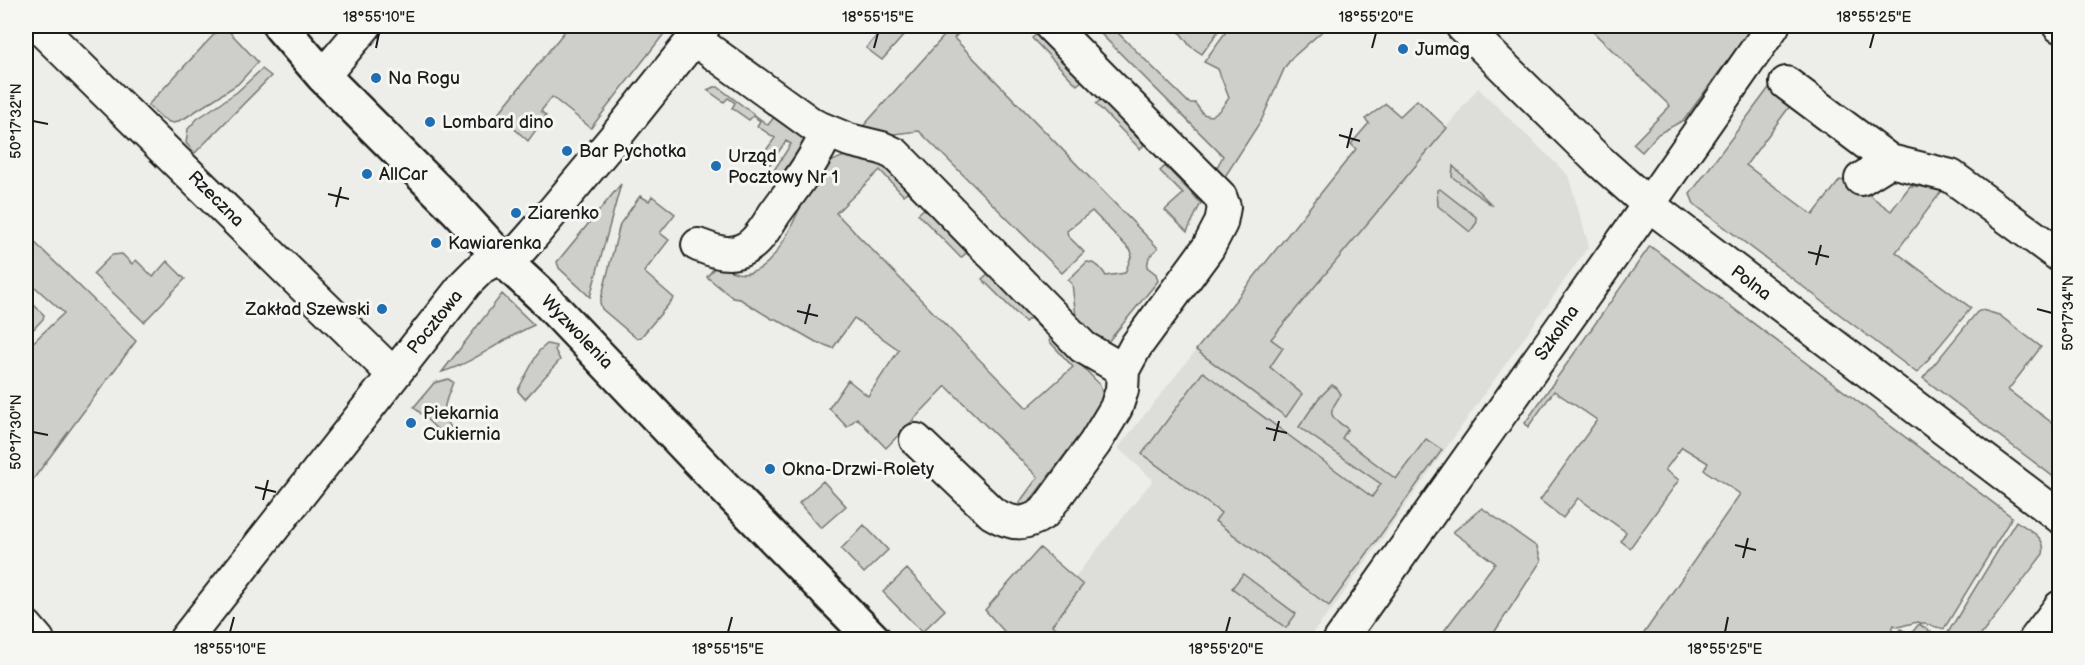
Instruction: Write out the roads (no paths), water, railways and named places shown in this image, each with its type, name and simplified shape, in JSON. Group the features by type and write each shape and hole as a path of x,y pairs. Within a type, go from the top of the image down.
{"street":[{"name":"Rzeczna","path":"38,26 393,374"},
{"name":"Wyzwolenia","path":"280,26 323,76 457,210 500,257 542,296 720,483 874,639"},
{"path":"323,76 365,26"},
{"path":"916,440 992,513 1005,521 1020,523 1034,520 1044,513 1095,443 1116,408 1122,390 1123,370 1136,346 1208,248 1221,223 1224,207 1220,196 1051,26"},
{"name":"Polna","path":"1462,26 1596,158 1649,205 2060,517"},
{"name":"Szkolna","path":"1340,639 1649,205 1773,26"},
{"name":"Pocztowa","path":"185,639 466,283 482,267 500,257 519,251 552,215 699,32"},
{"path":"699,32 797,115 827,132 895,154 1083,347 1123,370"},
{"path":"1786,83 1890,161 1951,176 2060,256"},
{"path":"698,245 719,253 733,253 746,249 758,239 808,168 827,132"},
{"path":"1861,178 1890,161"},
{"path":"2035,639 2060,608"},
{"path":"26,626 38,639"}],"place":[{"name":"Jumag","path":"1403,49"},
{"name":"Na Rogu","path":"376,78"},
{"name":"Lombard dino","path":"430,122"},
{"name":"Bar Pychotka","path":"567,151"},
{"name":"Urząd Pocztowy Nr 1","path":"716,166"},
{"name":"AllCar","path":"367,174"},
{"name":"Ziarenko","path":"516,213"},
{"name":"Kawiarenka","path":"436,243"},
{"name":"Zakład Szewski","path":"382,309"},
{"name":"Piekarnia Cukiernia","path":"411,423"},
{"name":"Okna-Drzwi-Rolety","path":"770,469"}]}
